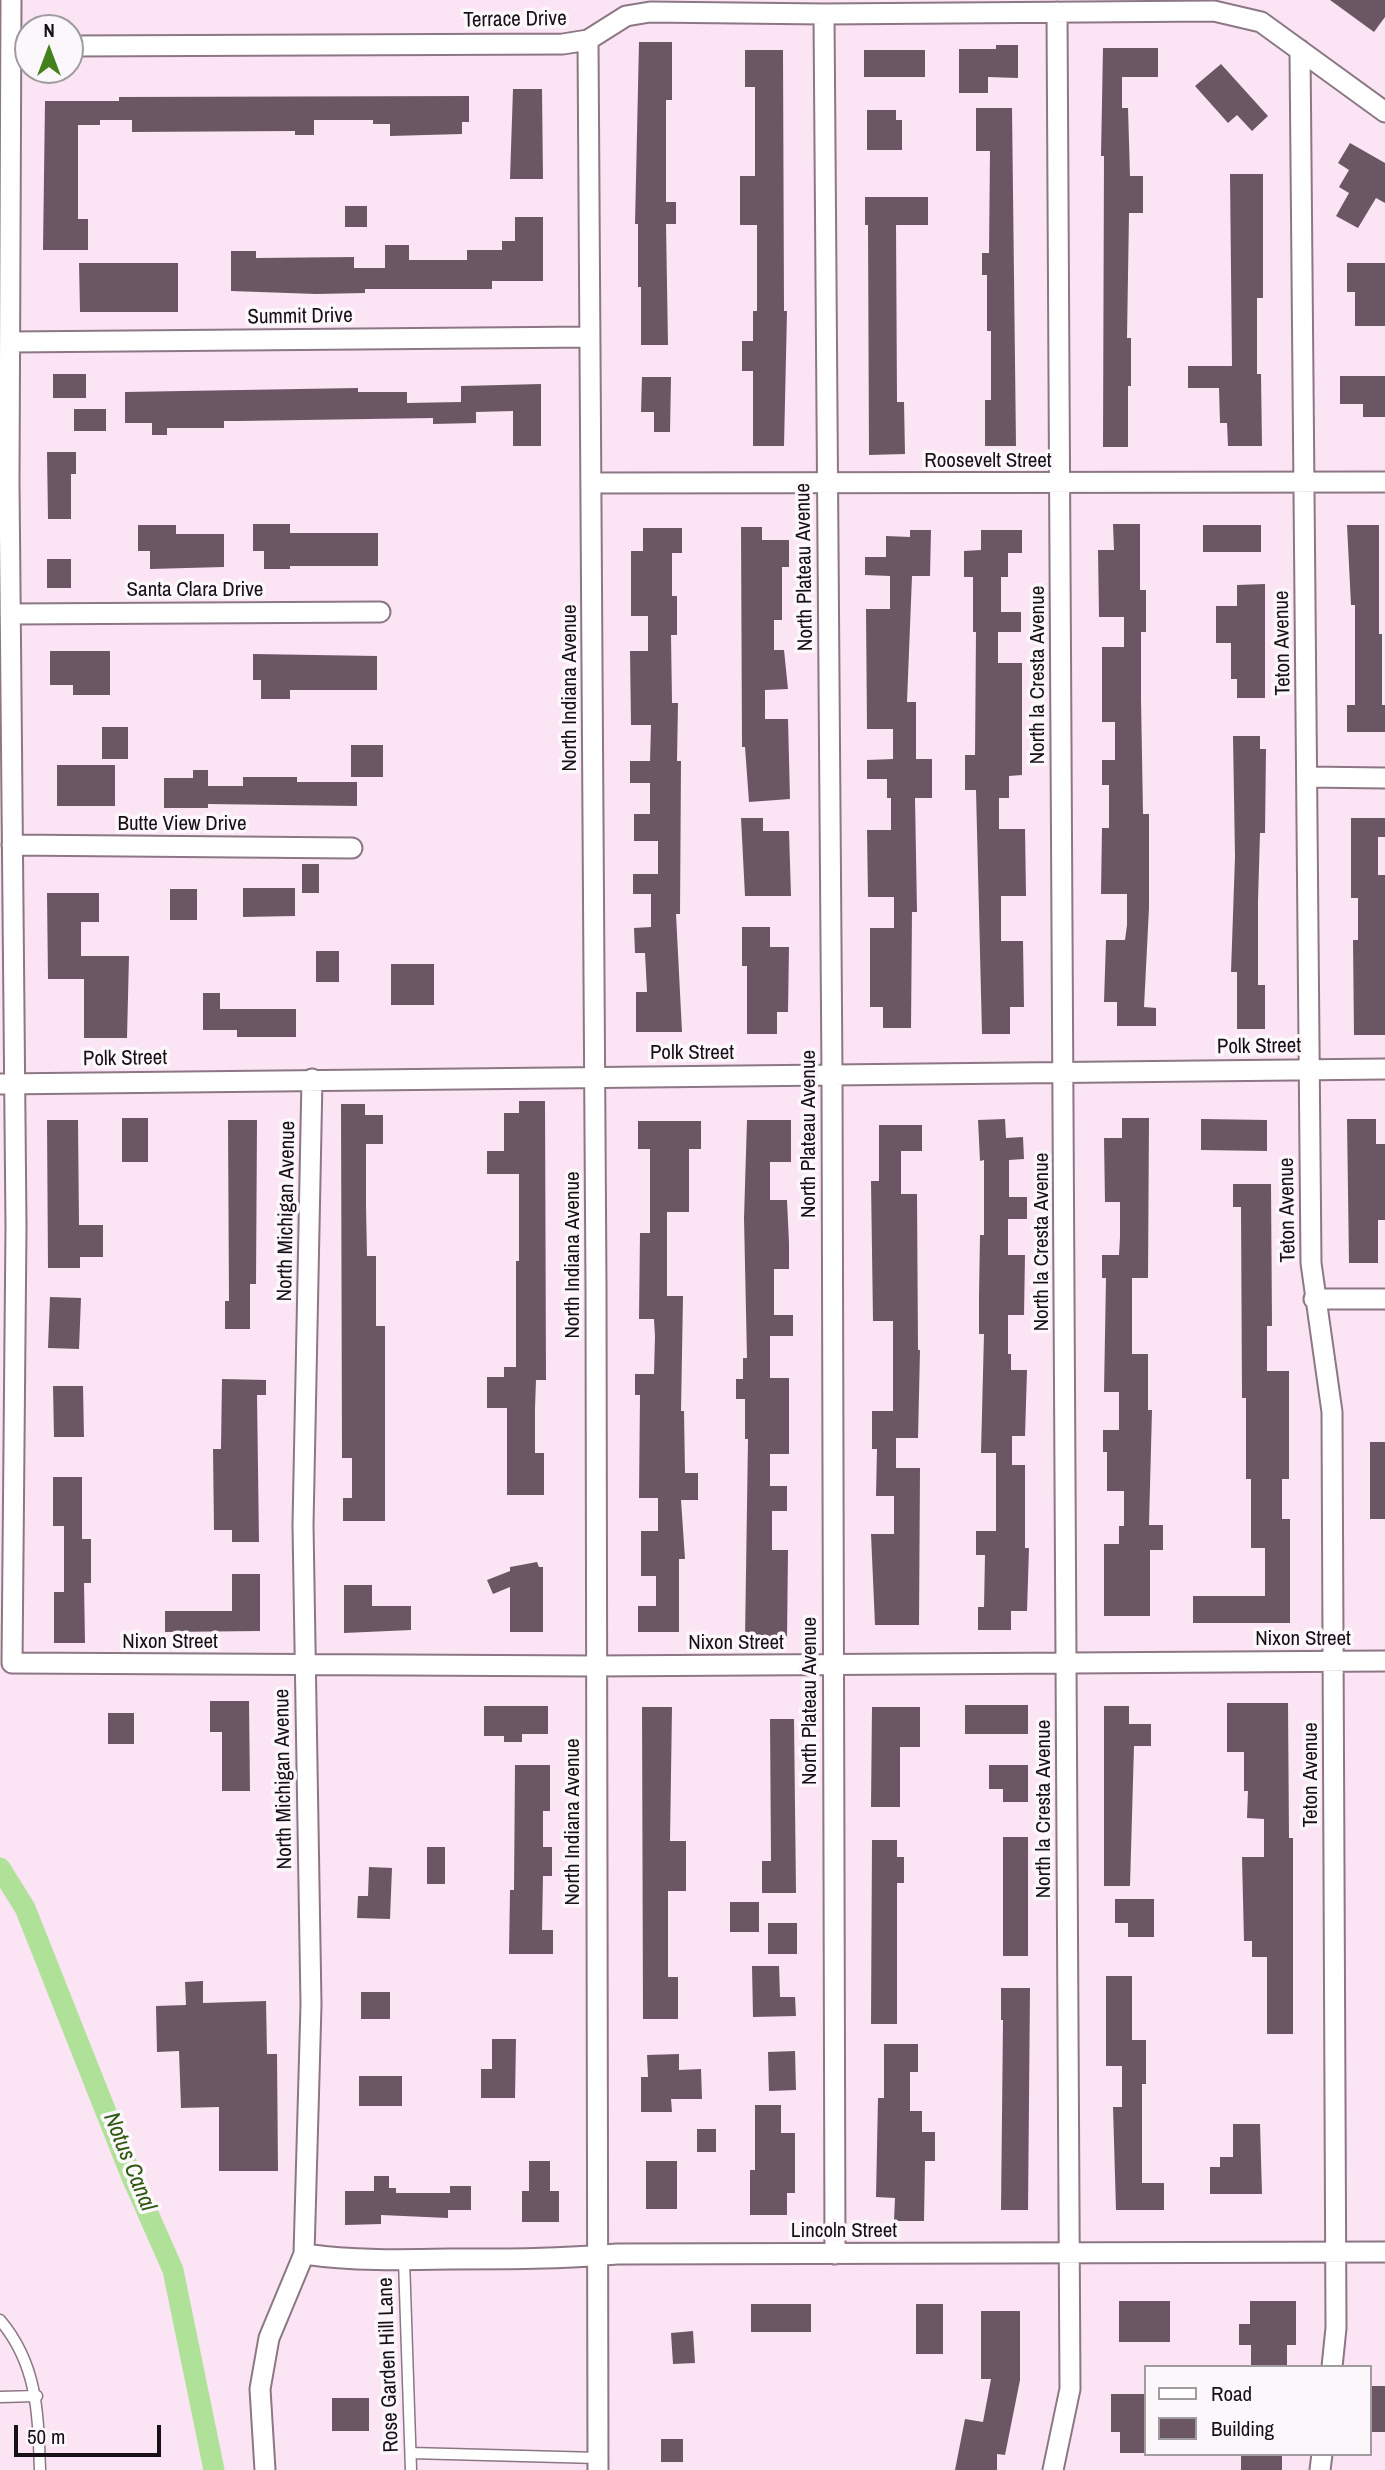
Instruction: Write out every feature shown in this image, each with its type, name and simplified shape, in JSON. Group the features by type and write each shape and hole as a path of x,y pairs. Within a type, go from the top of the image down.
{"street":[{"name":"Terrace Drive","path":"84,46 563,44 588,40 626,16 650,12 824,14 1214,11 1261,22 1385,112"},
{"name":"North la Cresta Avenue","path":"1054,2470 1070,2389 1057,12"},
{"name":"North Plateau Avenue","path":"824,14 832,1075 835,2254"},
{"name":"North Indiana Avenue","path":"588,40 595,1076 598,2464"},
{"name":"Teton Avenue","path":"1300,50 1307,1069 1314,1299 1327,1364 1332,1412 1336,2328 1332,2365"},
{"path":"7,1376 7,947 12,845 10,614 5,482 10,342 6,203 17,84"},
{"name":"Summit Drive","path":"10,342 590,337"},
{"name":"Roosevelt Street","path":"591,483 1385,482"},
{"name":"Santa Clara Drive","path":"10,614 380,612"},
{"path":"1307,777 1385,778"},
{"name":"Butte View Drive","path":"12,845 352,848"},
{"name":"Polk Street","path":"7,1084 1385,1069"},
{"name":"North Michigan Avenue","path":"265,2470 260,2389 269,2338 304,2254 311,2005 303,1525 312,1079"},
{"path":"1314,1299 1385,1299"},
{"name":"Nixon Street","path":"7,1376 12,1663 595,1666 1385,1661"},
{"name":"Lincoln Street","path":"304,2254 342,2260 404,2260 835,2254 1385,2252"}],"lane":[{"name":"Rose Garden Hill Lane","path":"404,2260 411,2470"},
{"path":"0,2320 17,2340 37,2396 40,2470"},
{"path":"0,2397 37,2396"},
{"path":"411,2453 598,2464"}],"building":[{"path":"1330,0 1385,0 1385,17 1374,32"},
{"path":"639,42 672,42 672,100 666,100 666,202 676,202 676,224 666,224 668,345 641,345 638,224 635,224"},
{"path":"996,45 1018,45 1018,78 988,77 988,93 959,93 959,49 996,49"},
{"path":"1103,48 1158,48 1158,77 1122,77 1122,108 1128,108 1130,176 1143,176 1143,213 1129,213 1127,338 1131,338 1131,386 1128,386 1128,447 1103,447"},
{"path":"745,50 783,50 784,311 787,311 784,446 753,446 753,371 742,371 742,341 753,341 753,311 757,311 757,225 740,225 740,176 755,176 755,87 745,87"},
{"path":"864,50 925,50 925,77 864,77"},
{"path":"1221,64 1268,116 1252,131 1237,115 1228,123 1195,86"},
{"path":"513,89 542,89 543,179 510,179"},
{"path":"469,96 469,122 462,122 462,134 390,136 390,124 373,124 373,120 314,120 314,135 295,135 295,131 132,132 132,120 100,120 100,125 78,125 78,219 88,219 88,250 43,250 45,101 119,101 119,97"},
{"path":"976,108 1012,108 1016,446 985,446 985,400 991,400 991,331 987,331 987,275 982,275 982,253 989,253 990,151 976,151"},
{"path":"867,110 896,110 896,120 902,120 902,150 867,150"},
{"path":"1350,143 1385,163 1385,203 1376,198 1358,228 1336,216 1349,193 1339,187 1349,170 1338,163"},
{"path":"1230,174 1263,174 1263,298 1257,298 1257,374 1261,374 1262,446 1228,446 1227,423 1220,423 1219,388 1188,388 1188,366 1232,366"},
{"path":"865,197 928,197 928,225 896,225 897,402 904,402 905,454 869,455 868,225 865,225"},
{"path":"345,206 367,206 367,227 345,227"},
{"path":"515,217 543,217 543,281 492,281 492,289 365,289 365,293 316,294 231,291 231,251 256,251 256,258 354,257 354,268 385,268 385,245 409,245 409,260 467,260 467,250 502,250 502,241 515,241"},
{"path":"79,263 178,263 178,312 80,312"},
{"path":"1347,263 1385,263 1385,326 1355,326 1355,292 1347,292"},
{"path":"53,374 86,374 86,398 53,398"},
{"path":"1340,376 1385,376 1385,417 1363,417 1363,404 1340,404"},
{"path":"642,377 671,377 670,432 654,432 654,412 641,412"},
{"path":"541,384 541,446 513,446 513,411 476,412 476,423 433,424 433,418 224,421 224,428 167,428 167,435 152,435 152,423 125,423 125,392 358,388 358,392 407,392 407,403 461,402 461,386"},
{"path":"74,409 106,409 106,431 74,431"},
{"path":"47,452 76,452 76,474 71,474 71,519 48,519"},
{"path":"253,524 290,524 290,533 378,533 378,566 290,566 290,569 264,569 264,551 253,551"},
{"path":"1113,524 1140,524 1140,590 1146,590 1146,632 1141,632 1143,814 1149,814 1149,908 1144,1007 1156,1008 1156,1026 1117,1026 1117,1002 1104,1002 1106,940 1125,940 1127,925 1127,894 1101,894 1102,828 1109,828 1109,785 1102,785 1102,760 1115,760 1115,722 1102,722 1102,647 1124,647 1124,617 1099,617 1098,550 1114,550"},
{"path":"138,525 176,525 176,534 224,534 224,567 150,569 150,551 138,551"},
{"path":"1203,525 1261,525 1261,552 1203,552"},
{"path":"1347,525 1379,525 1379,634 1382,634 1382,705 1385,705 1385,732 1347,732 1347,705 1355,705 1355,605 1351,605"},
{"path":"741,527 762,527 762,540 789,540 789,567 782,567 782,620 774,620 774,650 784,650 788,689 765,690 765,719 788,719 790,799 749,802 745,747 742,747"},
{"path":"643,528 682,528 682,553 672,553 672,596 677,596 677,635 671,635 672,703 678,703 677,761 681,761 680,914 676,914 682,1032 636,1032 636,992 647,992 645,953 635,953 634,928 651,927 651,894 633,894 633,874 658,874 658,841 634,841 634,814 650,814 650,783 630,783 630,761 650,761 651,725 631,725 630,651 648,651 648,616 631,616 631,551 643,551"},
{"path":"910,530 931,530 930,576 912,576 907,702 916,702 916,759 932,759 932,798 915,798 917,912 912,912 911,1028 883,1028 883,1007 870,1007 870,928 894,928 894,897 868,897 867,830 891,830 891,798 887,798 887,779 867,779 867,760 893,759 893,729 867,729 866,609 890,609 890,576 865,575 865,557 886,557 886,536 910,537"},
{"path":"981,530 1022,530 1022,553 1008,553 1008,577 1001,577 1001,612 1021,612 1021,632 998,632 998,663 1022,663 1022,775 1009,776 1009,798 999,798 999,829 1025,829 1026,896 1001,896 1001,941 1023,941 1024,1007 1010,1007 1010,1034 982,1034 976,790 965,790 965,755 975,755 976,632 973,632 973,577 964,577 964,551 981,550"},
{"path":"47,559 71,559 71,588 47,588"},
{"path":"1265,584 1265,698 1237,698 1237,679 1231,679 1231,643 1216,643 1216,606 1237,606 1237,585"},
{"path":"50,651 110,651 110,695 73,695 73,685 50,685"},
{"path":"253,654 377,656 377,690 290,690 290,699 261,699 261,680 253,680"},
{"path":"102,727 128,727 128,759 102,759"},
{"path":"1233,736 1260,736 1260,749 1266,749 1265,833 1260,833 1258,901 1258,985 1265,985 1265,1029 1237,1029 1237,972 1231,972 1235,857"},
{"path":"351,745 383,745 383,777 351,777"},
{"path":"57,765 115,765 115,806 57,806"},
{"path":"193,770 208,770 208,786 243,786 243,777 297,777 297,782 357,782 357,806 208,804 208,808 164,808 164,778 193,778"},
{"path":"741,818 763,818 763,831 789,831 791,896 745,896"},
{"path":"1351,818 1385,818 1385,837 1378,837 1378,875 1385,875 1385,1035 1354,1035 1353,940 1358,940 1358,898 1351,898"},
{"path":"302,864 319,864 319,893 302,893"},
{"path":"243,888 295,888 295,916 243,917"},
{"path":"170,889 197,889 197,920 170,920"},
{"path":"47,893 99,893 99,922 81,922 81,956 129,956 127,1038 84,1038 84,979 48,979"},
{"path":"742,927 770,927 770,947 789,947 788,1012 777,1012 777,1034 747,1034 747,966 742,966"},
{"path":"316,951 339,951 339,982 316,982"},
{"path":"391,964 434,964 434,1005 391,1005"},
{"path":"203,993 220,993 220,1009 296,1009 296,1037 237,1037 237,1030 203,1030"},
{"path":"519,1101 545,1101 546,1380 536,1380 535,1408 535,1453 544,1453 544,1495 507,1495 507,1408 487,1408 487,1377 504,1377 504,1367 516,1367 519,1174 487,1174 487,1151 504,1151 504,1113 519,1113"},
{"path":"341,1104 365,1104 365,1115 383,1115 383,1144 366,1144 366,1206 367,1256 376,1256 376,1326 385,1326 385,1521 343,1521 343,1498 352,1498 352,1458 342,1458"},
{"path":"122,1118 148,1118 148,1162 122,1162"},
{"path":"1122,1118 1149,1118 1148,1278 1132,1278 1132,1354 1148,1354 1148,1410 1152,1410 1149,1525 1163,1525 1163,1550 1150,1550 1150,1616 1104,1616 1104,1544 1119,1544 1119,1526 1124,1526 1124,1491 1107,1491 1107,1452 1103,1452 1103,1430 1119,1430 1119,1392 1104,1392 1106,1278 1102,1278 1102,1255 1119,1255 1120,1237 1120,1202 1105,1202 1104,1138 1122,1138"},
{"path":"1005,1119 1006,1138 1023,1137 1024,1159 1009,1160 1009,1197 1027,1197 1027,1219 1008,1219 1008,1255 1025,1255 1024,1315 1008,1315 1008,1354 1011,1354 1011,1370 1027,1370 1025,1436 1012,1436 1012,1465 1025,1465 1025,1548 1029,1548 1027,1611 1011,1611 1011,1630 978,1630 978,1607 984,1607 985,1555 976,1555 976,1531 996,1531 996,1453 981,1453 984,1334 979,1334 979,1295 980,1235 984,1235 984,1160 980,1161 978,1120"},
{"path":"1201,1119 1267,1120 1267,1151 1201,1150"},
{"path":"1347,1119 1376,1119 1376,1144 1385,1144 1385,1220 1378,1220 1378,1263 1349,1263"},
{"path":"47,1120 78,1120 79,1225 103,1225 103,1257 80,1257 80,1268 48,1268"},
{"path":"228,1120 257,1120 256,1284 250,1284 250,1329 225,1329 225,1301 229,1301"},
{"path":"747,1120 791,1120 791,1162 770,1162 770,1200 787,1200 789,1243 789,1269 774,1269 774,1315 793,1315 793,1336 770,1336 770,1378 789,1378 789,1454 770,1454 770,1486 787,1486 787,1511 772,1511 772,1550 788,1550 787,1640 745,1639 748,1439 745,1439 745,1399 736,1399 736,1379 743,1379 743,1358 747,1358 744,1218"},
{"path":"638,1121 701,1121 701,1149 689,1149 689,1212 667,1212 667,1296 683,1296 681,1411 684,1411 685,1473 698,1473 698,1500 681,1500 685,1559 679,1559 679,1632 638,1632 638,1606 656,1606 656,1576 641,1576 641,1531 658,1531 658,1498 639,1498 640,1395 635,1395 635,1374 654,1374 655,1336 654,1319 639,1319 640,1233 650,1233 650,1149 638,1149"},
{"path":"879,1125 922,1125 922,1151 901,1151 901,1194 917,1194 920,1350 918,1438 896,1438 896,1468 920,1468 919,1625 875,1625 871,1534 894,1534 894,1496 876,1496 877,1449 872,1449 872,1411 893,1411 893,1321 873,1321 871,1181 879,1181"},
{"path":"1233,1184 1271,1184 1272,1326 1267,1326 1267,1371 1289,1371 1289,1479 1282,1479 1282,1519 1290,1519 1290,1623 1193,1623 1193,1596 1265,1596 1265,1548 1251,1548 1251,1479 1246,1479 1246,1398 1242,1398 1241,1207 1233,1207"},
{"path":"50,1297 81,1298 79,1349 48,1348"},
{"path":"222,1379 266,1380 266,1395 257,1395 259,1542 232,1542 232,1530 214,1530 213,1449 221,1449"},
{"path":"53,1386 83,1386 84,1437 54,1437"},
{"path":"1370,1442 1385,1442 1385,1519 1370,1519"},
{"path":"53,1477 82,1477 82,1539 91,1539 91,1583 84,1583 85,1643 54,1643 54,1592 64,1592 64,1526 53,1526"},
{"path":"537,1562 539,1567 543,1567 543,1632 510,1632 510,1587 493,1594 487,1580 510,1571 510,1567"},
{"path":"232,1574 260,1574 260,1631 165,1632 165,1611 232,1611"},
{"path":"344,1585 372,1585 372,1606 411,1606 411,1630 344,1633"},
{"path":"210,1701 249,1701 250,1791 222,1791 222,1732 210,1732"},
{"path":"1227,1703 1288,1703 1289,1838 1293,1838 1293,2034 1267,2034 1267,1957 1252,1957 1252,1941 1244,1941 1242,1857 1264,1857 1264,1819 1247,1818 1248,1791 1244,1791 1244,1752 1227,1752"},
{"path":"965,1705 1028,1705 1028,1734 965,1734"},
{"path":"484,1706 548,1706 548,1734 522,1734 522,1742 504,1742 504,1736 484,1736"},
{"path":"1104,1706 1129,1706 1129,1724 1151,1724 1151,1746 1134,1746 1130,1886 1104,1886"},
{"path":"642,1707 672,1707 670,1841 686,1841 686,1891 668,1891 668,1977 678,1977 678,2019 643,2019"},
{"path":"872,1707 920,1707 920,1747 900,1747 900,1807 871,1807"},
{"path":"108,1713 134,1713 134,1744 108,1744"},
{"path":"770,1719 794,1719 796,1893 762,1893 762,1861 771,1861"},
{"path":"515,1765 550,1765 550,1811 543,1811 543,1847 552,1847 552,1876 543,1876 542,1930 553,1930 553,1954 509,1954 510,1890 514,1890"},
{"path":"989,1765 1028,1765 1028,1802 1003,1802 1003,1789 989,1789"},
{"path":"1003,1837 1028,1837 1028,1956 1003,1956"},
{"path":"872,1840 897,1840 897,1857 904,1857 904,1883 897,1883 897,2024 871,2024"},
{"path":"427,1847 445,1847 445,1884 427,1884"},
{"path":"369,1867 392,1868 390,1919 357,1918 358,1896 368,1896"},
{"path":"1115,1899 1154,1899 1154,1937 1128,1937 1128,1923 1115,1923"},
{"path":"730,1902 759,1902 759,1932 730,1932"},
{"path":"768,1923 797,1923 797,1954 768,1954"},
{"path":"752,1966 779,1966 780,1997 795,1997 796,2016 753,2017"},
{"path":"1106,1976 1132,1976 1132,2040 1146,2040 1146,2084 1142,2084 1142,2183 1164,2183 1164,2210 1116,2210 1113,2107 1122,2107 1122,2066 1106,2066"},
{"path":"203,1981 203,2003 266,2001 267,2054 277,2054 278,2171 219,2171 219,2107 181,2108 179,2051 157,2052 156,2006 186,2005 185,1982"},
{"path":"1001,1988 1030,1988 1028,2210 1001,2210"},
{"path":"361,1992 390,1992 390,2019 361,2019"},
{"path":"492,2039 516,2039 515,2098 481,2098 481,2069 492,2069"},
{"path":"884,2044 918,2044 918,2072 910,2072 910,2111 922,2111 922,2132 935,2132 935,2161 925,2161 924,2221 894,2221 895,2198 876,2197 878,2098 884,2098"},
{"path":"795,2051 796,2090 769,2091 768,2052"},
{"path":"679,2054 679,2070 701,2069 702,2099 671,2099 672,2112 641,2112 641,2077 648,2077 647,2055"},
{"path":"359,2076 402,2076 402,2106 359,2106"},
{"path":"755,2105 781,2105 781,2133 795,2133 795,2193 787,2193 787,2215 750,2215 750,2170 755,2170"},
{"path":"1233,2124 1260,2124 1262,2194 1210,2194 1210,2167 1220,2167 1220,2157 1233,2157"},
{"path":"697,2129 716,2129 716,2152 697,2152"},
{"path":"529,2161 550,2161 550,2191 559,2191 559,2222 522,2222 522,2191 529,2191"},
{"path":"646,2161 677,2161 677,2209 646,2209"},
{"path":"374,2176 389,2176 389,2188 396,2188 396,2193 450,2193 450,2186 471,2186 471,2210 448,2210 448,2218 381,2215 381,2224 345,2225 345,2191 374,2191"},
{"path":"1119,2301 1170,2301 1170,2342 1119,2342"},
{"path":"1250,2301 1296,2301 1296,2345 1287,2345 1287,2365 1251,2365 1251,2345 1239,2345 1239,2324 1250,2324"},
{"path":"751,2304 811,2304 811,2332 751,2332"},
{"path":"916,2304 943,2304 943,2354 916,2354"},
{"path":"981,2311 1020,2311 1020,2380 1005,2455 997,2454 997,2470 955,2470 965,2419 983,2422 991,2379 981,2379"},
{"path":"693,2331 695,2363 673,2364 671,2333"},
{"path":"1371,2386 1385,2386 1385,2432 1371,2432"},
{"path":"1111,2394 1144,2394 1144,2453 1120,2453 1120,2432 1111,2432"},
{"path":"332,2398 369,2398 369,2431 332,2431"},
{"path":"661,2439 683,2439 683,2462 661,2462"},
{"path":"1241,2456 1282,2456 1282,2470 1241,2470"}],"waterway":[{"name":"Notus Canal","path":"0,1868 25,1908 131,2175 173,2270 214,2470"}]}
